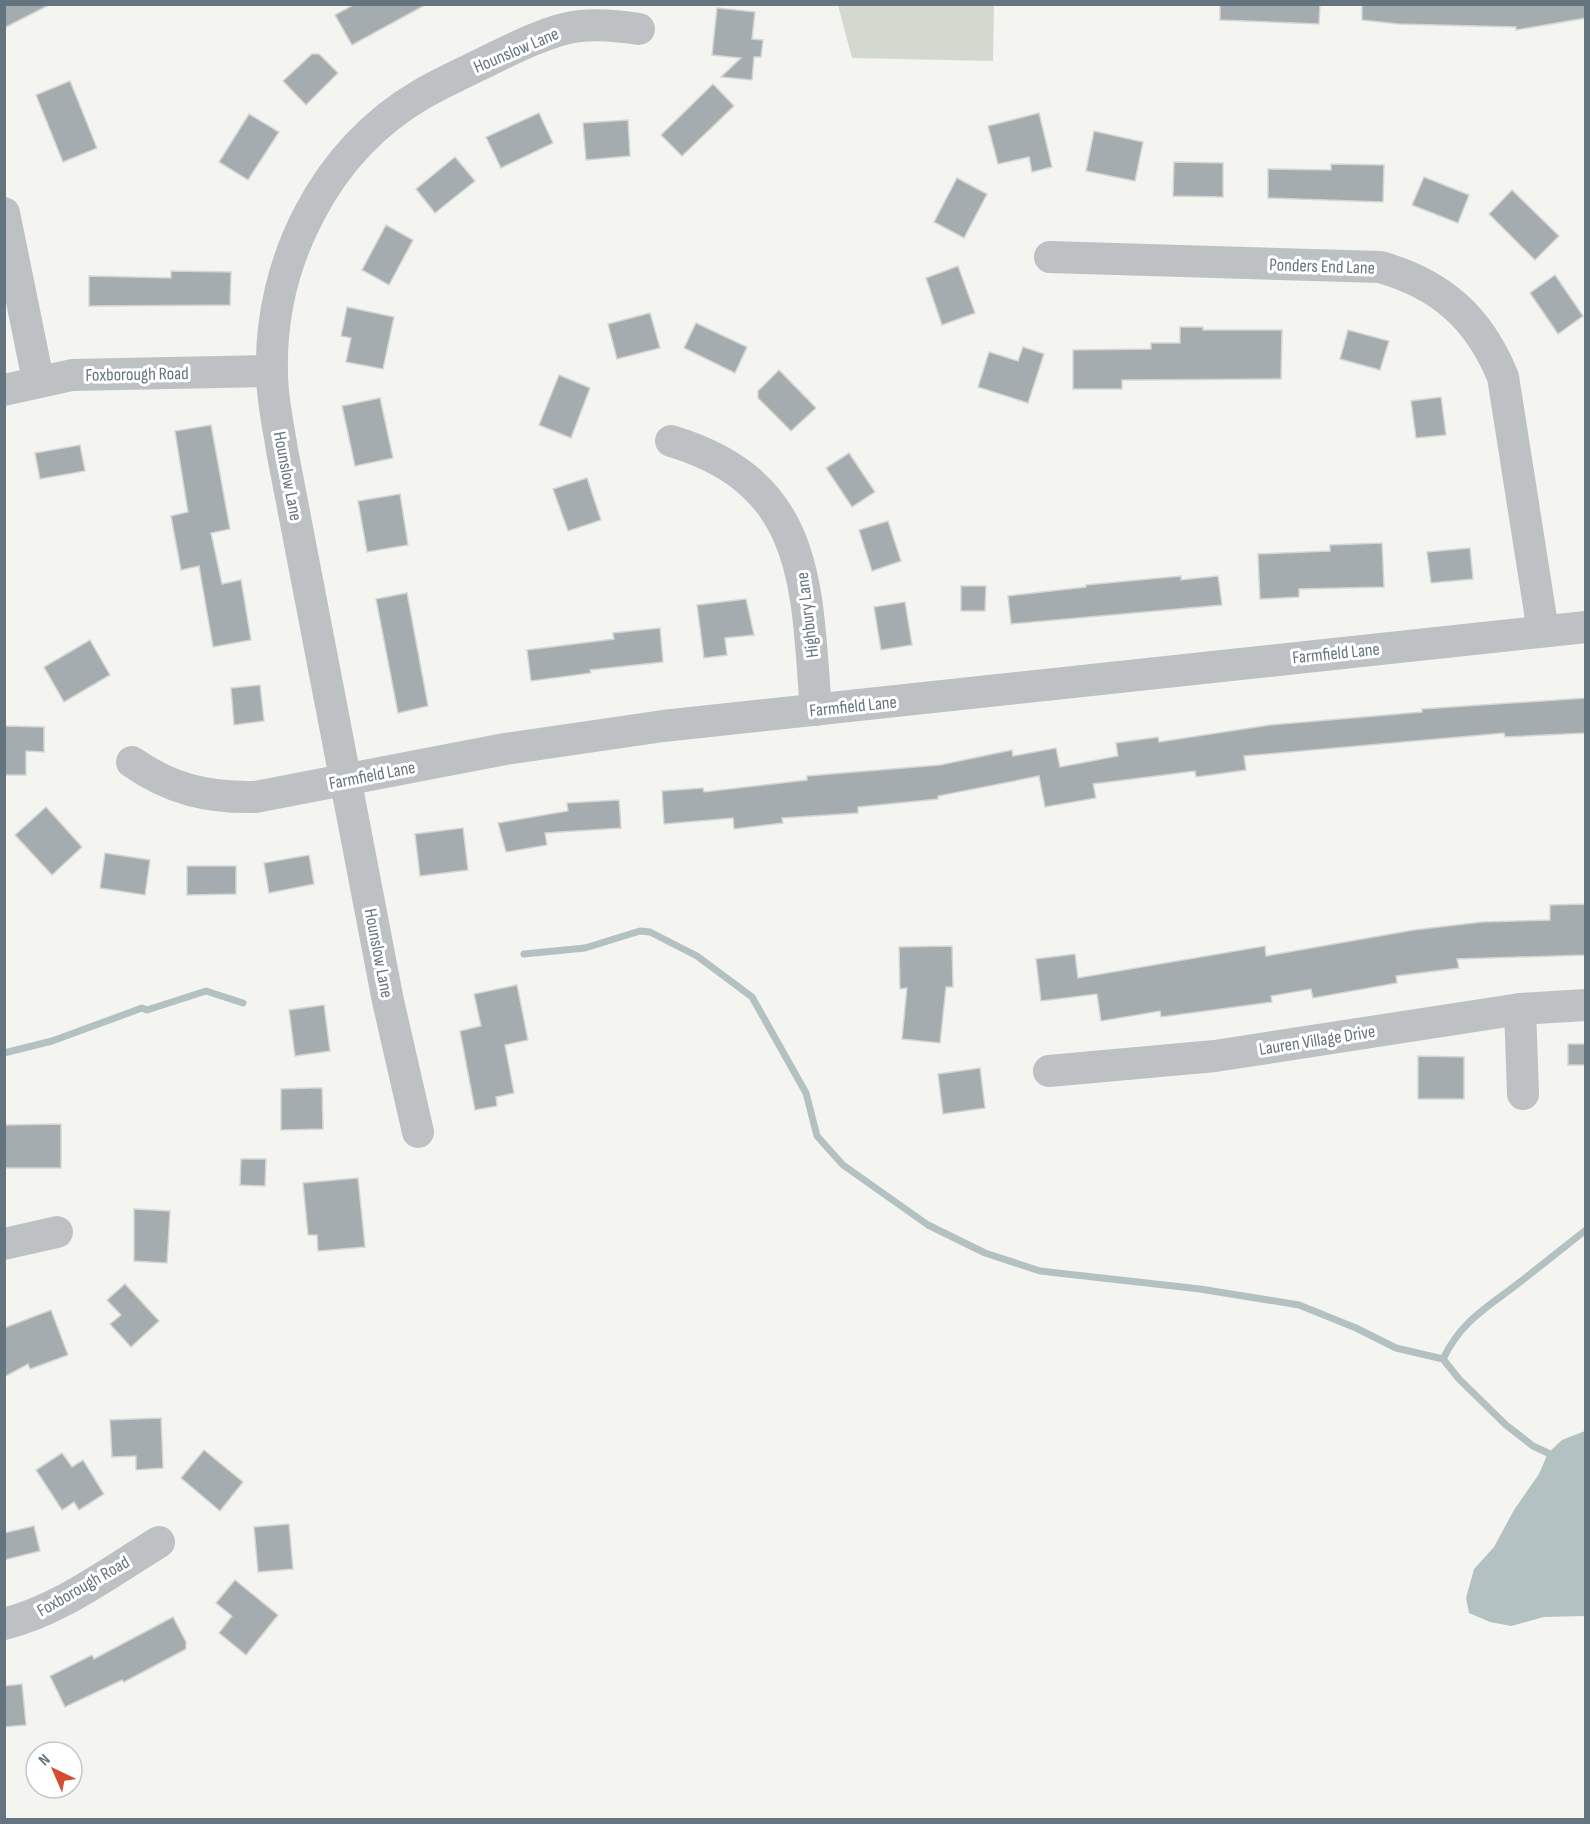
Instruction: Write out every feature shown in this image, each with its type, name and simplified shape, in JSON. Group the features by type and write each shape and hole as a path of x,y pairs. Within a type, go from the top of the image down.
{"street":[{"name":"Hounslow Lane","path":"418,1132 388,1001 282,450 272,371 274,323 284,278 297,238 314,202 337,170 364,140 422,94 482,64 562,29 581,26 639,29"},
{"path":"4,213 38,380"},
{"name":"Ponders End Lane","path":"1050,257 1380,267 1409,276 1436,290 1468,318 1488,345 1503,377 1544,631"},
{"name":"Foxborough Road","path":"4,390 38,380 72,375 272,371"},
{"name":"Highbury Lane","path":"671,441 694,447 739,472 761,492 780,516 795,549 805,583 816,710"},
{"name":"Farmfield Lane","path":"132,762 150,775 178,789 234,797 288,792 571,739 816,710 1586,627"},
{"name":"Lauren Village Drive","path":"1049,1071 1215,1056 1520,1009 1586,1005"},
{"path":"1520,1009 1523,1094"},
{"path":"4,1244 57,1232"},
{"name":"Foxborough Road","path":"4,1624 51,1607 159,1542"}],"shaded area":[{"path":"838,5 994,5 993,61 852,58"},
{"path":"1585,1431 1585,1616 1544,1617 1511,1626 1490,1622 1469,1613 1466,1598 1474,1569 1494,1547 1514,1510 1539,1474 1548,1453 1562,1440"}],"building":[{"path":"4,4 51,4 4,28"},
{"path":"355,4 427,4 352,45 335,15"},
{"path":"1220,4 1320,4 1319,24 1220,20"},
{"path":"1362,4 1586,4 1586,18 1516,30 1516,27 1399,24 1362,20"},
{"path":"717,8 755,12 752,39 763,40 761,57 754,57 752,80 721,77 741,58 712,55"},
{"path":"312,54 319,54 338,73 306,105 283,81"},
{"path":"70,81 97,148 63,162 36,95"},
{"path":"713,84 734,106 682,156 661,135"},
{"path":"539,113 553,143 501,168 486,137"},
{"path":"1039,113 1052,167 1032,172 1029,157 998,164 988,126"},
{"path":"249,114 279,132 248,180 219,162"},
{"path":"628,120 630,156 586,160 583,123"},
{"path":"1094,131 1143,142 1135,181 1086,171"},
{"path":"455,157 475,181 435,213 416,189"},
{"path":"1174,162 1223,163 1223,197 1173,196"},
{"path":"1331,164 1384,165 1383,202 1268,198 1268,169 1331,170"},
{"path":"1424,177 1469,195 1458,223 1412,205"},
{"path":"957,178 987,194 964,238 934,222"},
{"path":"1512,190 1559,236 1535,260 1489,214"},
{"path":"386,225 413,240 389,285 362,270"},
{"path":"958,266 975,313 942,325 926,278"},
{"path":"171,271 231,272 230,305 89,306 89,276 171,278"},
{"path":"1555,275 1583,316 1558,334 1530,293"},
{"path":"347,307 394,317 383,369 346,362 351,338 341,336"},
{"path":"650,313 660,348 617,359 608,324"},
{"path":"696,323 747,347 735,373 684,348"},
{"path":"1180,327 1203,327 1203,330 1282,330 1281,379 1122,380 1122,389 1073,389 1073,350 1151,349 1151,343 1180,343"},
{"path":"1348,330 1389,341 1380,370 1340,359"},
{"path":"1023,347 1044,354 1028,403 978,387 989,352 1018,361"},
{"path":"779,370 816,408 791,431 758,398 758,391"},
{"path":"559,375 590,388 571,438 539,425"},
{"path":"1441,397 1446,435 1416,438 1411,401"},
{"path":"380,398 393,458 355,466 342,406"},
{"path":"211,425 230,529 211,533 222,584 241,580 251,640 213,647 199,566 181,570 171,516 188,512 175,431"},
{"path":"80,445 85,471 40,479 35,453"},
{"path":"849,453 875,492 852,507 826,468"},
{"path":"587,478 601,520 568,531 553,489"},
{"path":"400,494 408,545 367,552 358,501"},
{"path":"888,521 901,561 872,571 859,530"},
{"path":"1382,543 1384,587 1299,589 1299,597 1260,599 1258,554 1330,551 1330,545"},
{"path":"1470,548 1473,579 1431,583 1427,552"},
{"path":"1181,576 1181,580 1218,576 1222,605 1011,624 1008,596 1086,587 1086,585"},
{"path":"961,586 986,586 985,611 961,611"},
{"path":"407,593 428,706 398,713 376,599"},
{"path":"746,599 754,635 725,638 727,655 704,658 697,605"},
{"path":"905,602 912,645 881,650 874,607"},
{"path":"660,628 663,662 590,670 591,673 531,681 527,650 614,639 613,633"},
{"path":"90,640 110,675 64,702 44,667"},
{"path":"260,685 264,721 234,725 231,688"},
{"path":"1586,698 1586,733 1505,737 1504,733 1244,756 1246,770 1196,777 1195,771 1093,784 1096,798 1045,807 1039,776 938,796 938,799 858,807 858,813 782,818 783,823 734,829 733,818 664,824 662,791 703,788 704,792 807,780 807,776 940,765 1012,750 1013,756 1056,748 1060,767 1118,756 1116,743 1158,737 1159,742 1270,725 1422,712 1422,709"},
{"path":"4,726 44,727 44,752 26,751 26,775 4,775"},
{"path":"619,800 621,828 545,833 547,845 506,852 498,823 568,811 567,803"},
{"path":"46,807 82,847 52,875 15,835"},
{"path":"463,828 468,870 420,876 415,834"},
{"path":"105,853 150,860 145,895 100,888"},
{"path":"309,855 314,884 269,893 264,863"},
{"path":"187,866 236,866 236,894 187,895"},
{"path":"1586,904 1586,955 1457,959 1459,968 1396,976 1397,983 1313,998 1311,989 1271,996 1272,1002 1161,1017 1160,1011 1101,1021 1097,994 1041,1001 1036,959 1075,954 1078,978 1265,946 1266,956 1414,930 1482,922 1550,920 1550,905"},
{"path":"952,946 953,987 946,987 940,1043 902,1039 907,988 900,989 899,947"},
{"path":"517,985 528,1040 505,1045 514,1093 496,1097 497,1106 475,1110 460,1031 481,1026 474,994"},
{"path":"324,1005 330,1051 295,1056 289,1010"},
{"path":"1568,1044 1586,1044 1586,1065 1568,1065"},
{"path":"1418,1056 1464,1057 1464,1099 1418,1099"},
{"path":"980,1068 985,1108 943,1114 938,1074"},
{"path":"322,1088 323,1129 281,1130 281,1089"},
{"path":"61,1124 61,1168 4,1168 4,1125"},
{"path":"241,1159 266,1159 265,1186 240,1185"},
{"path":"358,1178 365,1247 318,1251 317,1235 308,1235 303,1183"},
{"path":"134,1209 170,1211 167,1263 134,1261"},
{"path":"125,1284 159,1321 131,1347 110,1324 121,1315 107,1300"},
{"path":"51,1310 68,1355 30,1369 28,1364 4,1377 4,1328"},
{"path":"161,1418 163,1468 136,1470 136,1456 112,1457 110,1420"},
{"path":"204,1450 243,1482 220,1511 181,1478"},
{"path":"62,1453 72,1467 83,1460 104,1494 79,1510 74,1502 62,1510 36,1470"},
{"path":"289,1524 293,1569 258,1572 254,1527"},
{"path":"34,1526 40,1551 4,1560 4,1533"},
{"path":"235,1580 278,1615 246,1655 219,1633 232,1616 216,1603"},
{"path":"173,1617 186,1642 186,1649 124,1682 122,1680 65,1707 50,1676 92,1655 94,1659"},
{"path":"22,1684 26,1725 4,1727 4,1686"}],"waterway":[{"path":"524,954 585,948 640,931 650,932 697,956 752,997 806,1093 817,1136 843,1165 928,1225 985,1253 1040,1271 1200,1289 1299,1305 1356,1328 1396,1348 1443,1359 1459,1379 1506,1425 1533,1446 1548,1453 1553,1461"},
{"path":"4,1053 52,1041 142,1008 147,1010 206,991 243,1003"},
{"path":"1443,1359 1467,1324 1586,1230"}]}
